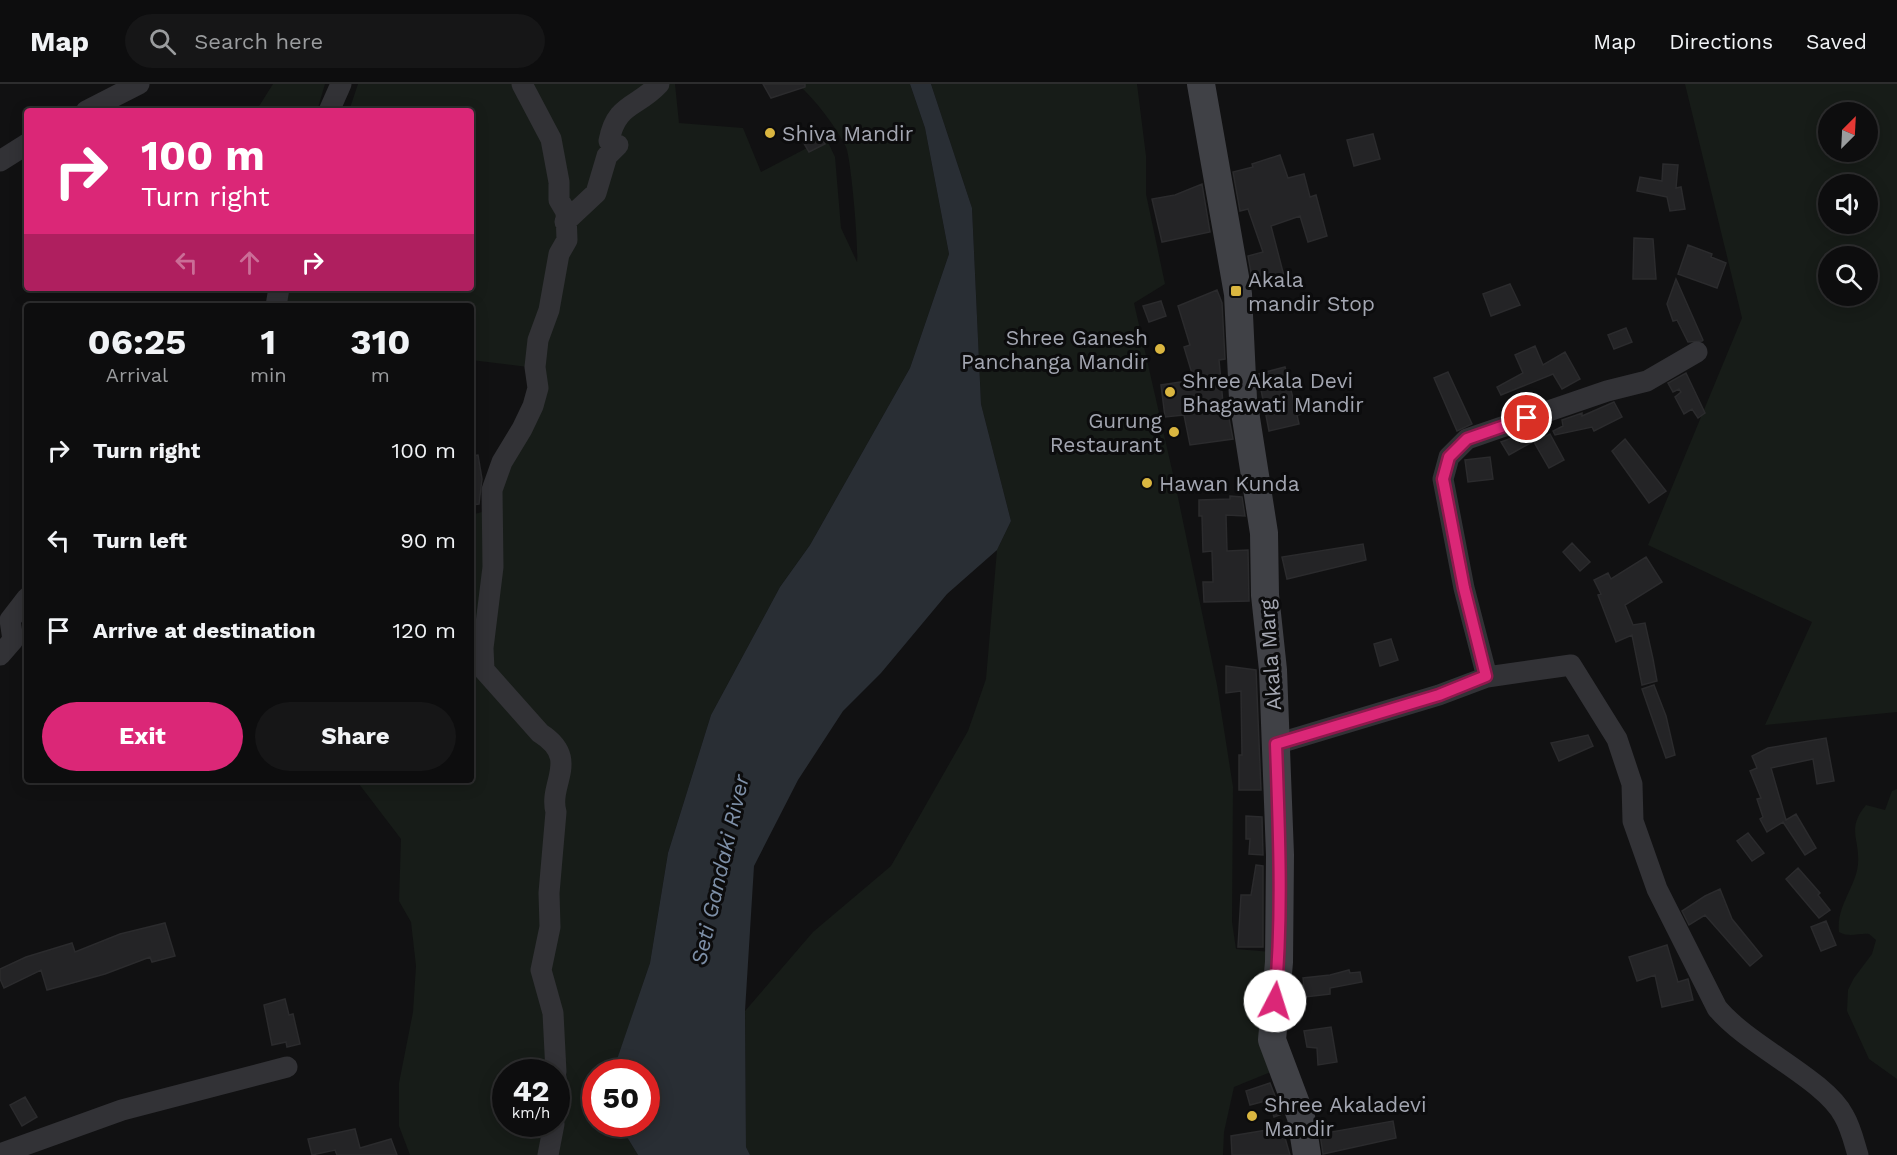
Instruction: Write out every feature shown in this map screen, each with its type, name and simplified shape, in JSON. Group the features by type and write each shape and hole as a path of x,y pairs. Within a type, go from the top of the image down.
{"main road":[{"name":"Akala Marg","path":"1201,84 1238,294 1243,399 1264,534 1265,595 1273,670 1280,855 1279,962 1272,1040 1301,1117 1307,1155"}],"street":[{"path":"92,108 139,84"},
{"path":"330,108 340,84"},
{"path":"522,84 551,139 559,182 559,200 566,212 567,240 559,254 549,310 538,340 536,367 538,388 522,429 502,462 492,490 493,567 483,648 484,670 540,733 549,738 557,749 561,762 561,778 552,799 556,812 549,893 550,927 541,970 553,1014 555,1059"},
{"path":"565,222 596,193 607,156 618,146 609,141 612,123 638,98 649,94 659,84"},
{"path":"0,161 24,146"},
{"path":"1486,676 1464,588 1443,479 1449,457 1467,439 1607,391 1647,381 1697,352"},
{"path":"0,655 13,640 10,620 24,602"},
{"path":"1276,744 1439,695 1486,676 1571,665 1617,739 1632,784 1633,821 1657,889 1717,1008 1730,1024 1759,1047 1818,1087 1844,1114 1858,1155"},
{"path":"0,1154 122,1110 287,1066"},
{"path":"548,1155 551,1137"}],"shaded area":[{"path":"273,84 325,84 318,108 258,108"},
{"path":"358,84 675,84 679,123 743,128 761,172 826,138 835,157 841,228 857,262 854,204 846,147 825,114 798,84 910,84 925,128 949,254 910,368 810,545 780,587 711,715 668,853 650,963 617,1059 582,1059 582,1137 627,1137 638,1155 410,1155 399,1126 399,1083 413,1012 416,966 411,922 399,901 401,839 358,783 474,783 474,514 500,507 502,482 544,369 474,360 474,303 286,303 288,291 474,291 474,108 350,108"},
{"path":"931,84 1137,84 1146,156 1146,194 1165,284 1134,303 1175,483 1217,685 1233,787 1232,922 1236,949 1272,952 1276,1070 1234,1087 1224,1132 1223,1155 750,1155 746,1147 745,1011 813,932 891,866 968,731 986,679 997,550 1011,521 981,404 972,208"},
{"path":"1685,84 1897,84 1897,712 1765,725 1812,622 1648,545 1742,318"},
{"path":"1897,789 1897,1079 1869,1059 1847,1011 1848,990 1872,954 1876,940 1869,934 1843,934 1839,932 1839,923 1840,914 1854,881 1858,864 1855,827 1860,813 1866,805 1885,810 1892,791"}],"water":[{"name":"Seti Gandaki River","path":"910,84 931,84 972,208 981,404 1011,521 997,550 947,594 881,673 843,711 798,780 754,866 745,1011 746,1147 750,1155 638,1155 627,1137 660,1137 660,1059 617,1059 650,963 668,853 711,715 780,587 810,545 910,368 949,254 925,128"}],"building":[{"path":"763,84 805,84 805,87 771,98"},
{"path":"818,131 825,144 809,152 802,140"},
{"path":"1373,134 1380,159 1354,166 1347,140"},
{"path":"1280,155 1288,178 1304,174 1310,197 1316,195 1327,236 1308,242 1300,216 1271,226 1284,276 1253,284 1248,256 1263,252 1248,209 1240,211 1233,172 1253,167 1252,164"},
{"path":"1663,164 1678,165 1676,188 1681,187 1685,209 1670,211 1667,197 1637,191 1640,177 1662,181"},
{"path":"1202,184 1210,232 1162,242 1152,199 1175,195"},
{"path":"1634,238 1653,239 1656,279 1633,279"},
{"path":"1688,245 1712,254 1711,257 1726,263 1717,288 1678,274"},
{"path":"1676,279 1702,341 1688,342 1677,320 1673,321 1667,304"},
{"path":"1510,284 1520,305 1491,316 1483,294"},
{"path":"1217,290 1222,303 1225,359 1219,360 1224,414 1228,413 1233,439 1190,445 1184,415 1165,417 1161,385 1194,380 1184,347 1190,345 1178,306"},
{"path":"1161,301 1166,316 1149,322 1143,306"},
{"path":"1626,328 1632,342 1614,349 1608,335"},
{"path":"1535,346 1543,365 1565,352 1580,379 1562,389 1553,374 1501,395 1497,387 1523,373 1515,355"},
{"path":"1285,367 1294,402 1305,400 1308,413 1297,415 1299,424 1269,431 1258,374"},
{"path":"1448,372 1472,424 1457,431 1434,378"},
{"path":"1686,373 1705,413 1698,418 1692,409 1684,414 1675,397 1681,392 1679,389 1673,392 1668,383"},
{"path":"1614,402 1622,417 1594,431 1592,427 1555,435 1553,431 1563,426 1562,420 1582,413 1582,416"},
{"path":"1528,432 1534,441 1509,455 1501,442"},
{"path":"1550,434 1564,460 1549,468 1534,442"},
{"path":"1625,439 1666,491 1649,503 1612,451"},
{"path":"478,455 482,479 479,504 474,505 474,456"},
{"path":"1490,457 1493,479 1468,482 1465,460"},
{"path":"1230,496 1242,497 1245,516 1226,515 1227,551 1248,550 1249,601 1204,602 1203,582 1213,582 1212,551 1203,552 1199,500 1230,499"},
{"path":"1572,543 1590,562 1580,571 1563,552"},
{"path":"1363,544 1366,560 1287,579 1282,557"},
{"path":"1646,557 1662,582 1625,605 1633,625 1645,623 1653,659 1657,681 1642,685 1632,635 1616,642 1598,595 1601,594 1594,580 1608,573 1611,579"},
{"path":"1391,639 1398,660 1380,666 1374,644"},
{"path":"1226,666 1256,670 1261,790 1239,790 1239,755 1242,755 1241,691 1226,693"},
{"path":"1654,685 1666,716 1675,755 1666,758 1642,689"},
{"path":"1588,735 1593,746 1559,761 1551,743"},
{"path":"1826,738 1834,781 1817,784 1813,759 1771,768 1786,820 1796,814 1816,848 1805,855 1783,822 1767,832 1760,819 1763,817 1757,799 1761,798 1750,771 1757,768 1752,756 1768,748"},
{"path":"1246,816 1262,817 1263,855 1249,854 1250,839 1246,839"},
{"path":"1748,833 1764,853 1752,861 1737,841"},
{"path":"1256,865 1263,866 1263,947 1238,947 1241,895 1251,895"},
{"path":"1798,868 1820,893 1818,895 1830,910 1819,918 1786,879"},
{"path":"1720,889 1732,919 1762,956 1750,966 1705,915 1689,925 1682,911"},
{"path":"1826,921 1836,945 1821,951 1811,927"},
{"path":"165,923 175,956 152,962 150,957 105,974 47,990 41,970 4,988 0,979 0,969 26,957 72,943 75,952 120,934"},
{"path":"1667,945 1678,982 1688,979 1693,1000 1662,1007 1655,975 1637,981 1629,957"},
{"path":"1349,970 1350,973 1360,972 1362,982 1330,988 1330,994 1305,997 1303,978"},
{"path":"285,999 289,1015 293,1014 300,1044 287,1047 286,1042 272,1045 264,1005"},
{"path":"1331,1027 1337,1062 1318,1065 1317,1048 1307,1047 1304,1031"},
{"path":"1270,1083 1282,1114 1274,1117 1269,1100 1250,1105 1246,1091"},
{"path":"25,1097 37,1117 22,1126 10,1105"},
{"path":"1393,1121 1396,1138 1323,1154 1320,1134"},
{"path":"1281,1124 1290,1155 1232,1155 1231,1136 1267,1130"},
{"path":"355,1129 360,1148 391,1139 397,1155 337,1155 335,1150 312,1155 308,1139"}],"place":[{"name":"Shiva Mandir","path":"770,133"},
{"name":"Akala mandir Stop","path":"1236,291"},
{"name":"Shree Ganesh Panchanga Mandir","path":"1160,349"},
{"name":"Shree Akala Devi Bhagawati Mandir","path":"1170,392"},
{"name":"Gurung Restaurant","path":"1174,432"},
{"name":"Hawan Kunda","path":"1147,483"},
{"name":"Shree Akaladevi Mandir","path":"1252,1116"}],"route":[{"path":"1275,1001 1279,962 1280,855 1276,744 1439,695 1486,676 1464,588 1443,479 1449,457 1467,439 1527,418"}]}
